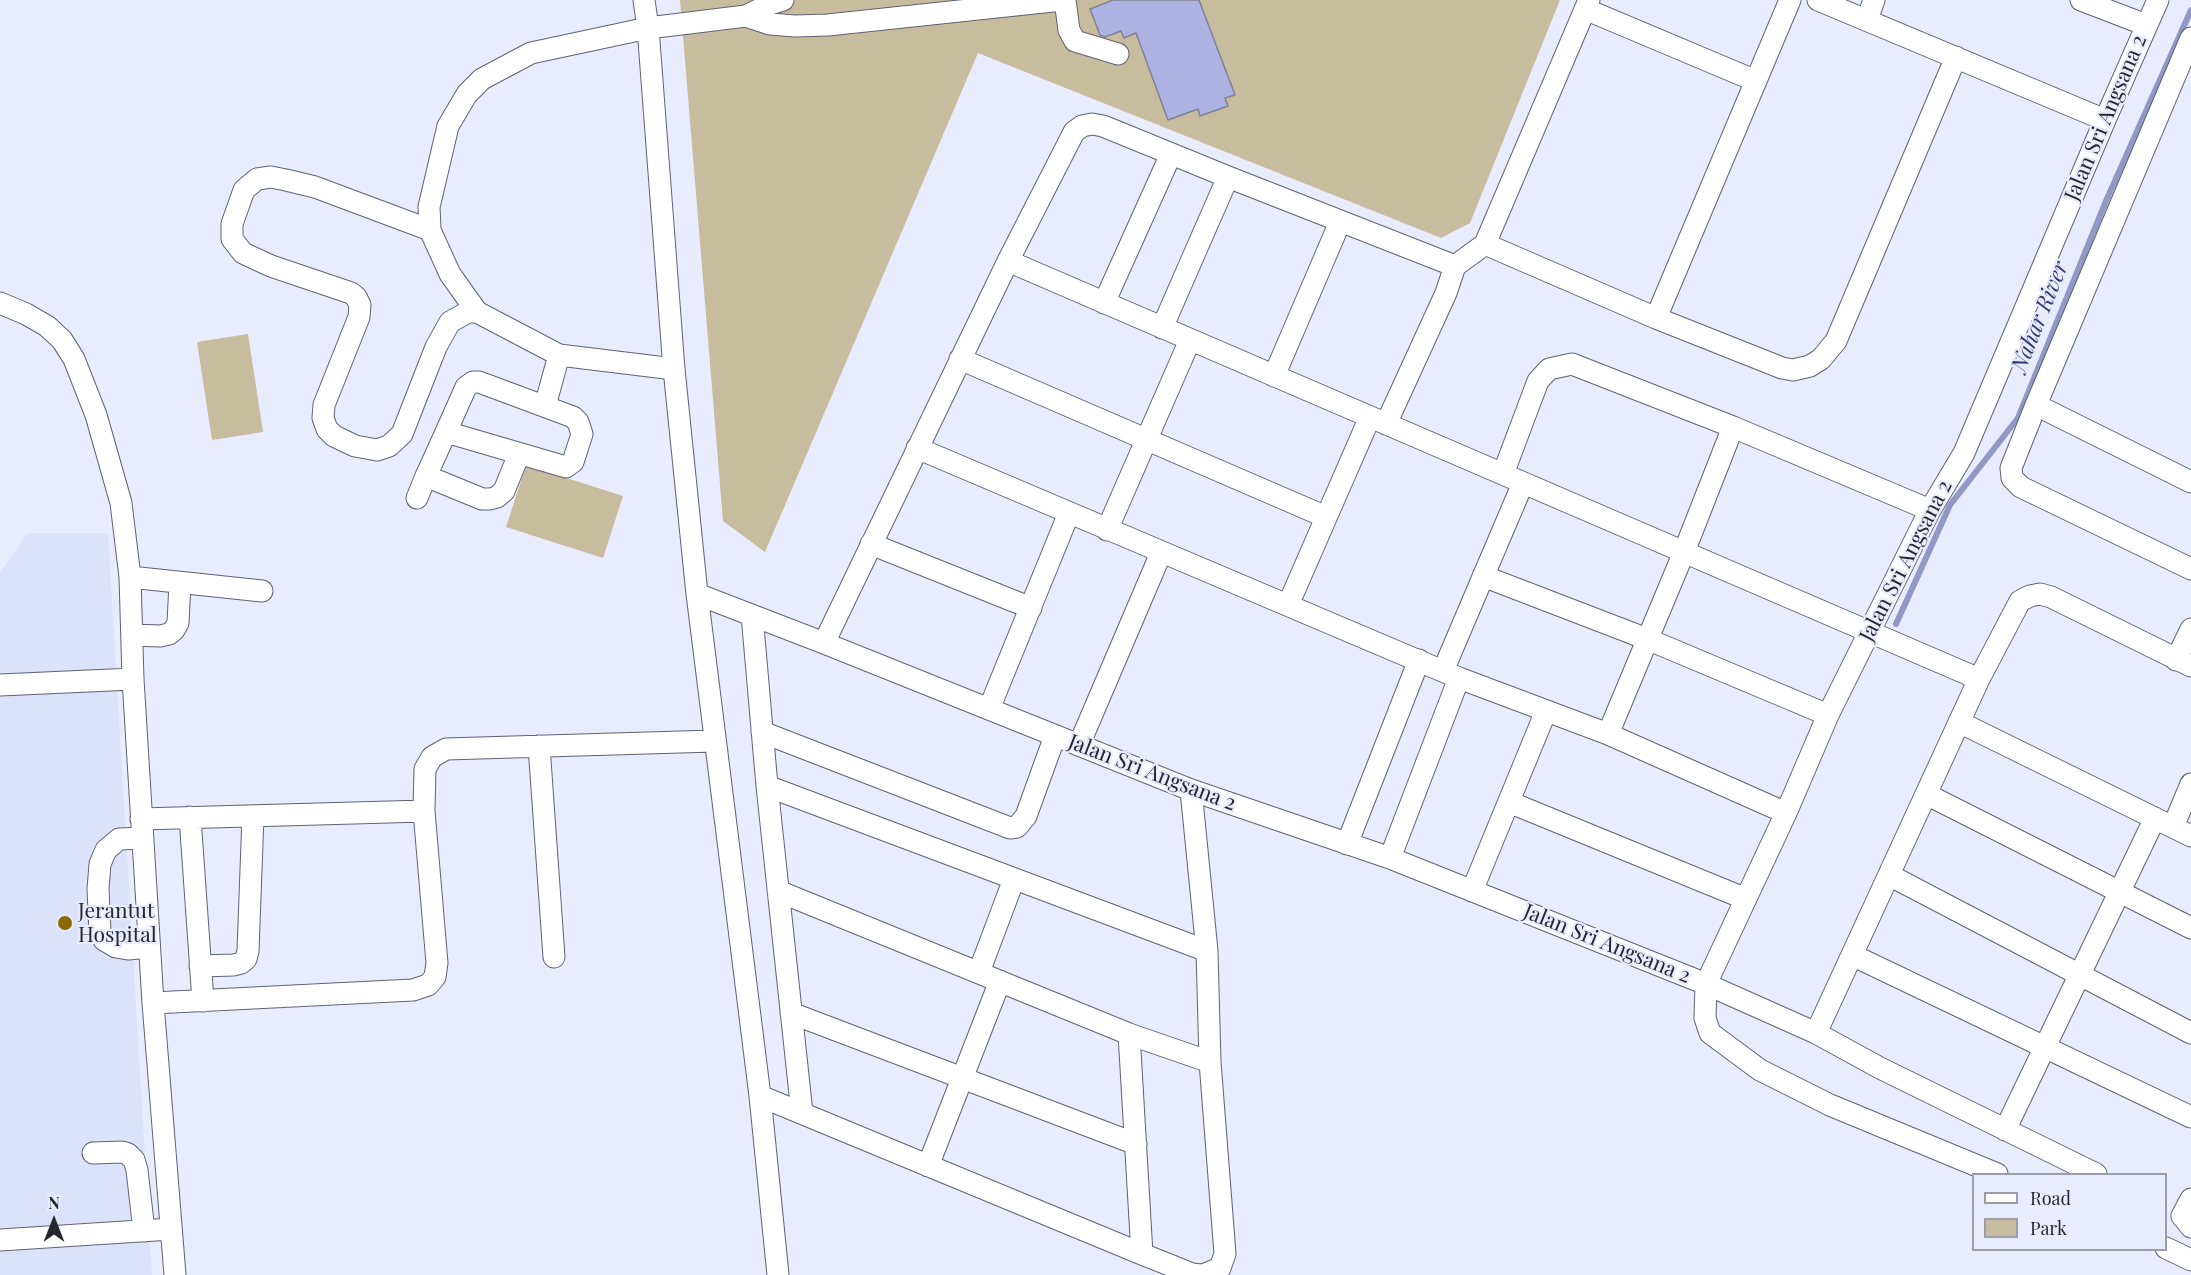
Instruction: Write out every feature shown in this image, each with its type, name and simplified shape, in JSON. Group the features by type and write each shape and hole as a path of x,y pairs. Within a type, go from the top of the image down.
{"street":[{"path":"644,0 674,369 697,594 760,1096 778,1275"},
{"path":"674,369 559,355 477,312 450,274 430,230 429,207 448,126 467,94 482,79 531,53 648,28 746,16 783,0"},
{"path":"793,0 795,26"},
{"path":"746,16 770,24 828,25 1064,0 1069,30 1075,41 1118,54"},
{"path":"1656,318 1790,0"},
{"path":"1818,0 2105,120"},
{"path":"1866,20 1874,0"},
{"path":"2081,0 2146,25"},
{"name":"Jalan Sri Angsana 2","path":"697,594 1191,790 1390,858 1706,984 1786,813 1828,715 1930,510 1964,453 2158,0"},
{"path":"1288,605 1326,517 1446,293 1455,266 1485,244 1587,5 1756,81"},
{"path":"2191,38 2011,468 2012,478 2021,487 2191,569"},
{"path":"1485,244 1656,318 1782,368 1793,370 1810,366 1821,358 1836,340 1956,57"},
{"path":"824,643 1008,261 1074,132 1082,126 1092,124 1103,126 1455,266"},
{"path":"1104,303 1171,154"},
{"path":"430,230 315,187 271,177 257,179 244,190 232,224 232,239 243,253 271,266 351,293 356,297 360,305 359,317 324,405 323,418 327,429 334,436 356,446 377,450 389,446 402,435 436,347 450,322 468,312 477,312"},
{"path":"1162,328 1228,177"},
{"path":"1274,376 1340,222"},
{"path":"1008,261 1979,679"},
{"path":"0,303 47,326 62,340 74,358 112,464 126,529 149,947 175,1275"},
{"path":"1107,530 1190,340"},
{"path":"545,406 559,355"},
{"path":"960,359 1326,517"},
{"path":"1503,474 1538,381 1549,369 1572,364 1733,427 1930,510"},
{"path":"417,498 426,476 466,387 473,382 479,381 573,417 578,422 582,434 573,462 566,467 446,432"},
{"path":"2036,405 2191,482"},
{"path":"1608,734 1733,427"},
{"path":"917,448 1451,674 1608,734 1786,813"},
{"path":"426,476 482,499 490,499 504,491 519,454"},
{"path":"1390,858 1484,576 1523,483"},
{"path":"989,709 1069,513"},
{"path":"871,544 1031,608"},
{"path":"1078,745 1161,553"},
{"path":"1484,576 1647,639 1828,715"},
{"path":"130,577 262,591"},
{"path":"132,635 160,636 174,630 178,623 180,583"},
{"path":"1816,1033 1979,679 2020,601 2040,594 2051,597 2184,663 2191,629"},
{"path":"752,615 767,786 802,1113"},
{"path":"1347,844 1419,660"},
{"path":"0,685 133,679"},
{"path":"1472,891 1546,711"},
{"path":"1959,722 2173,827"},
{"path":"762,732 1010,828 1017,827 1026,816 1055,736"},
{"path":"153,1003 413,990 428,985 435,977 438,963 424,811 425,769 432,757 446,749 714,741"},
{"path":"539,746 554,957"},
{"path":"2005,1130 2120,892 2173,827 2191,784"},
{"path":"767,786 1207,951"},
{"path":"760,1096 1192,1274 1202,1275 1220,1268 1225,1254 1210,1062 1207,951 1191,790"},
{"path":"1926,794 2191,928"},
{"path":"1509,802 1746,899"},
{"path":"149,947 128,949 116,947 104,940 100,933 98,889 100,864 106,850 119,839 142,828 190,818 424,811"},
{"path":"200,966 241,963 246,959 249,951 253,816"},
{"path":"190,818 203,1001"},
{"path":"1889,874 2191,1033"},
{"path":"979,972 1014,879"},
{"path":"778,891 1129,1034 1210,1062"},
{"path":"1852,955 2191,1116"},
{"path":"928,1166 1000,981"},
{"path":"1995,1173 1830,1105 1760,1070 1710,1033 1705,1018 1706,984 1816,1033 1880,1068 2094,1173"},
{"path":"791,1013 1137,1144"},
{"path":"1129,1034 1142,1254"},
{"path":"93,1153 122,1152 134,1160 144,1231"},
{"path":"0,1240 171,1229"},
{"path":"2167,1248 2191,1260"}],"shaded area":[{"name":"Jerantut Hospital","path":"28,533 108,533 152,1275 0,1275 0,572"}],"green space":[{"path":"680,0 1560,0 1470,223 1441,238 978,53 765,552 723,521"},
{"path":"248,334 263,432 212,440 197,342"},
{"path":"526,465 623,496 603,558 506,527"}],"building":[{"path":"1113,0 1199,0 1235,95 1225,98 1228,106 1200,116 1198,109 1168,120 1136,33 1124,38 1121,31 1105,37 1100,35 1090,9"}],"waterway":[{"name":"Nahar River","path":"1896,624 1950,505 2018,418 2106,201 2191,10"}],"place":[{"name":"Jerantut Hospital","path":"65,923"}]}
